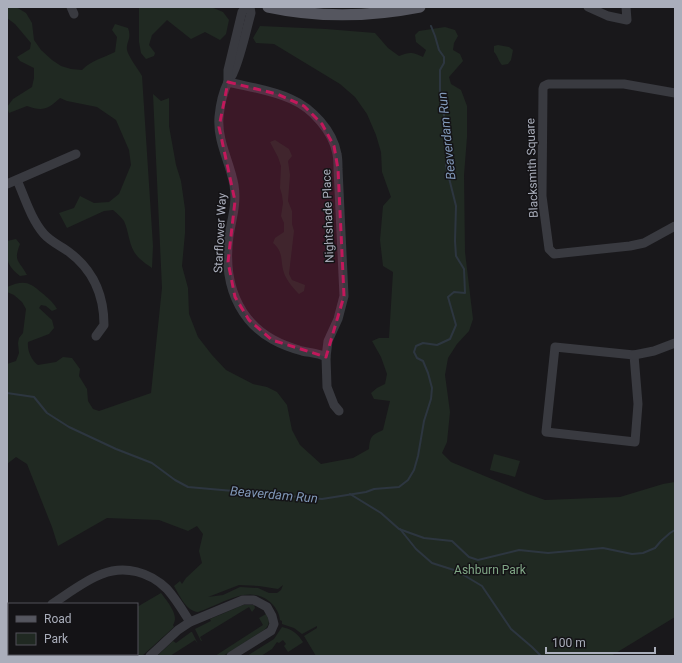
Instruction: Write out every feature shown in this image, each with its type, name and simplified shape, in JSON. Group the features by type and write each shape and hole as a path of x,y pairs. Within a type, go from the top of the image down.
{"main road":[{"path":"268,7 330,15 375,14 420,7"}],"street":[{"name":"Starflower Way","path":"228,82 228,70 242,12 246,7"},
{"name":"Starflower Way","path":"250,7 251,13 234,72 228,82 219,117 221,143 231,173 235,201 229,236 228,275 235,297 249,320 263,334 272,340 291,347 318,353 326,357"},
{"path":"588,7 608,16 627,20 626,7"},
{"name":"Nightshade Place","path":"228,82 277,94 292,99 304,106 322,124 337,154 344,296 338,319 328,341 326,357 327,387 334,405 339,411"},
{"name":"Blacksmith Square","path":"675,93 624,84 548,84 544,86 542,196 549,249 554,254 622,247 644,243 675,226"},
{"path":"7,184 76,154"},
{"path":"17,180 38,226 53,242 77,258 89,271 98,286 102,301 104,325 96,336"},
{"path":"634,355 638,404 635,442 546,432 554,347 634,355 654,351 675,343"},
{"path":"54,603 100,574 110,571 130,570 141,572 160,583 168,590 190,622"},
{"path":"150,656 178,630 190,622 243,600 254,600 267,607 274,624 271,631 231,656"}],"highlighted area":[{"path":"228,82 277,94 304,106 322,124 334,146 338,169 344,296 326,357 272,340 249,320 235,297 228,262 235,201 219,127"}],"green space":[{"path":"7,7 16,7 26,13 32,23 34,40 41,50 61,66 71,69 82,70 94,61 115,52 117,37 112,30 115,24 128,28 129,37 127,50 142,76 153,246 152,268 135,254 124,221 113,210 104,211 67,228 59,213 74,208 80,196 94,203 109,202 119,194 131,165 129,150 116,120 97,107 67,101 60,98 49,107 37,109 27,106 9,113 7,107 13,99 32,87 34,68 20,61 17,57 30,49 31,43 15,24 7,18"},
{"path":"139,7 211,7 223,12 229,20 226,34 220,40 205,32 191,39 167,20 152,35 149,45 155,53 154,56 146,59 141,53 139,42"},
{"name":"Ashburn Park","path":"260,26 375,33 388,48 399,56 411,53 423,57 426,50 416,42 415,35 419,31 445,27 455,30 458,36 454,43 453,50 460,54 463,61 449,77 451,84 461,90 467,106 467,137 464,175 465,252 473,319 469,331 457,344 448,358 445,375 450,412 447,442 442,453 451,462 545,500 620,497 663,484 675,482 675,617 611,656 316,656 304,636 317,628 317,626 302,634 294,628 282,624 275,607 261,596 243,595 198,612 187,606 174,586 180,581 182,584 186,578 202,563 199,551 203,534 197,526 188,531 159,520 107,518 58,546 27,464 16,457 7,464 7,364 16,361 19,353 18,343 19,338 23,333 26,309 22,302 14,295 7,292 7,287 17,283 29,284 52,302 57,309 52,311 46,306 41,305 39,308 52,320 54,328 49,334 28,342 30,355 38,365 56,362 63,357 72,358 80,369 79,376 87,389 88,401 93,409 99,411 151,393 162,288 153,94 161,101 169,98 169,126 176,165 181,181 185,209 185,233 182,266 188,288 189,314 198,337 226,370 253,384 267,387 277,392 287,405 292,430 300,445 321,464 353,458 369,449 372,436 383,430 390,401 374,399 371,393 385,384 387,374 381,357 372,341 379,338 389,338 393,272 383,266 380,240 383,206 391,197 382,172 381,152 376,135 367,114 355,97 340,84 274,44 256,43 253,38","holes":["239,585 278,589 283,585 281,590 277,593 269,593 258,588 240,587 223,595 208,597"]},
{"path":"498,45 509,47 513,50 511,60 508,64 502,65 494,52 494,46"},
{"path":"275,140 289,149 292,156 288,161 290,175 288,201 292,211 292,224 294,231 289,274 292,280 305,285 304,291 299,294 285,276 279,250 273,243 275,238 284,232 284,223 281,216 283,203 280,188 281,166 270,142"},
{"path":"16,239 20,244 17,258 27,275 20,276 15,272 8,261 7,241"},
{"path":"494,454 520,461 515,477 490,470"},
{"path":"161,593 174,613 174,627 142,656 112,656 138,655 138,606"},
{"path":"243,605 254,605 255,608 252,612 249,607 200,637 201,641 195,629 211,621 210,619"},
{"path":"266,614 269,623 264,630 223,656 215,656 263,625 259,618"},
{"path":"282,627 294,632 303,642 288,652 284,646 286,644 283,640 279,643 277,642 272,649 261,656 247,656 274,639"},
{"path":"191,632 198,644 195,640 170,656 157,656 173,641 176,643"}],"waterway":[{"name":"Beaverdam Run","path":"7,393 34,397 47,413 69,427 116,449 152,463 175,480 188,487 322,499 366,492 374,489 399,487 408,480 414,470 418,456 424,421 431,399 432,388 423,361 417,358 414,352 416,346 423,343 437,345 450,339 456,325 448,297 454,292 465,293 464,269 456,256 456,206 446,166 449,154 446,125 440,96 440,70 444,63 444,57 439,50 431,26"},
{"path":"350,494 381,513 399,529 424,538 452,541 469,557 478,560 519,550 548,553 603,548 632,554 643,553 655,548 675,530"},
{"path":"400,529 416,549 432,563 457,571 482,586 511,629 541,656"}]}
